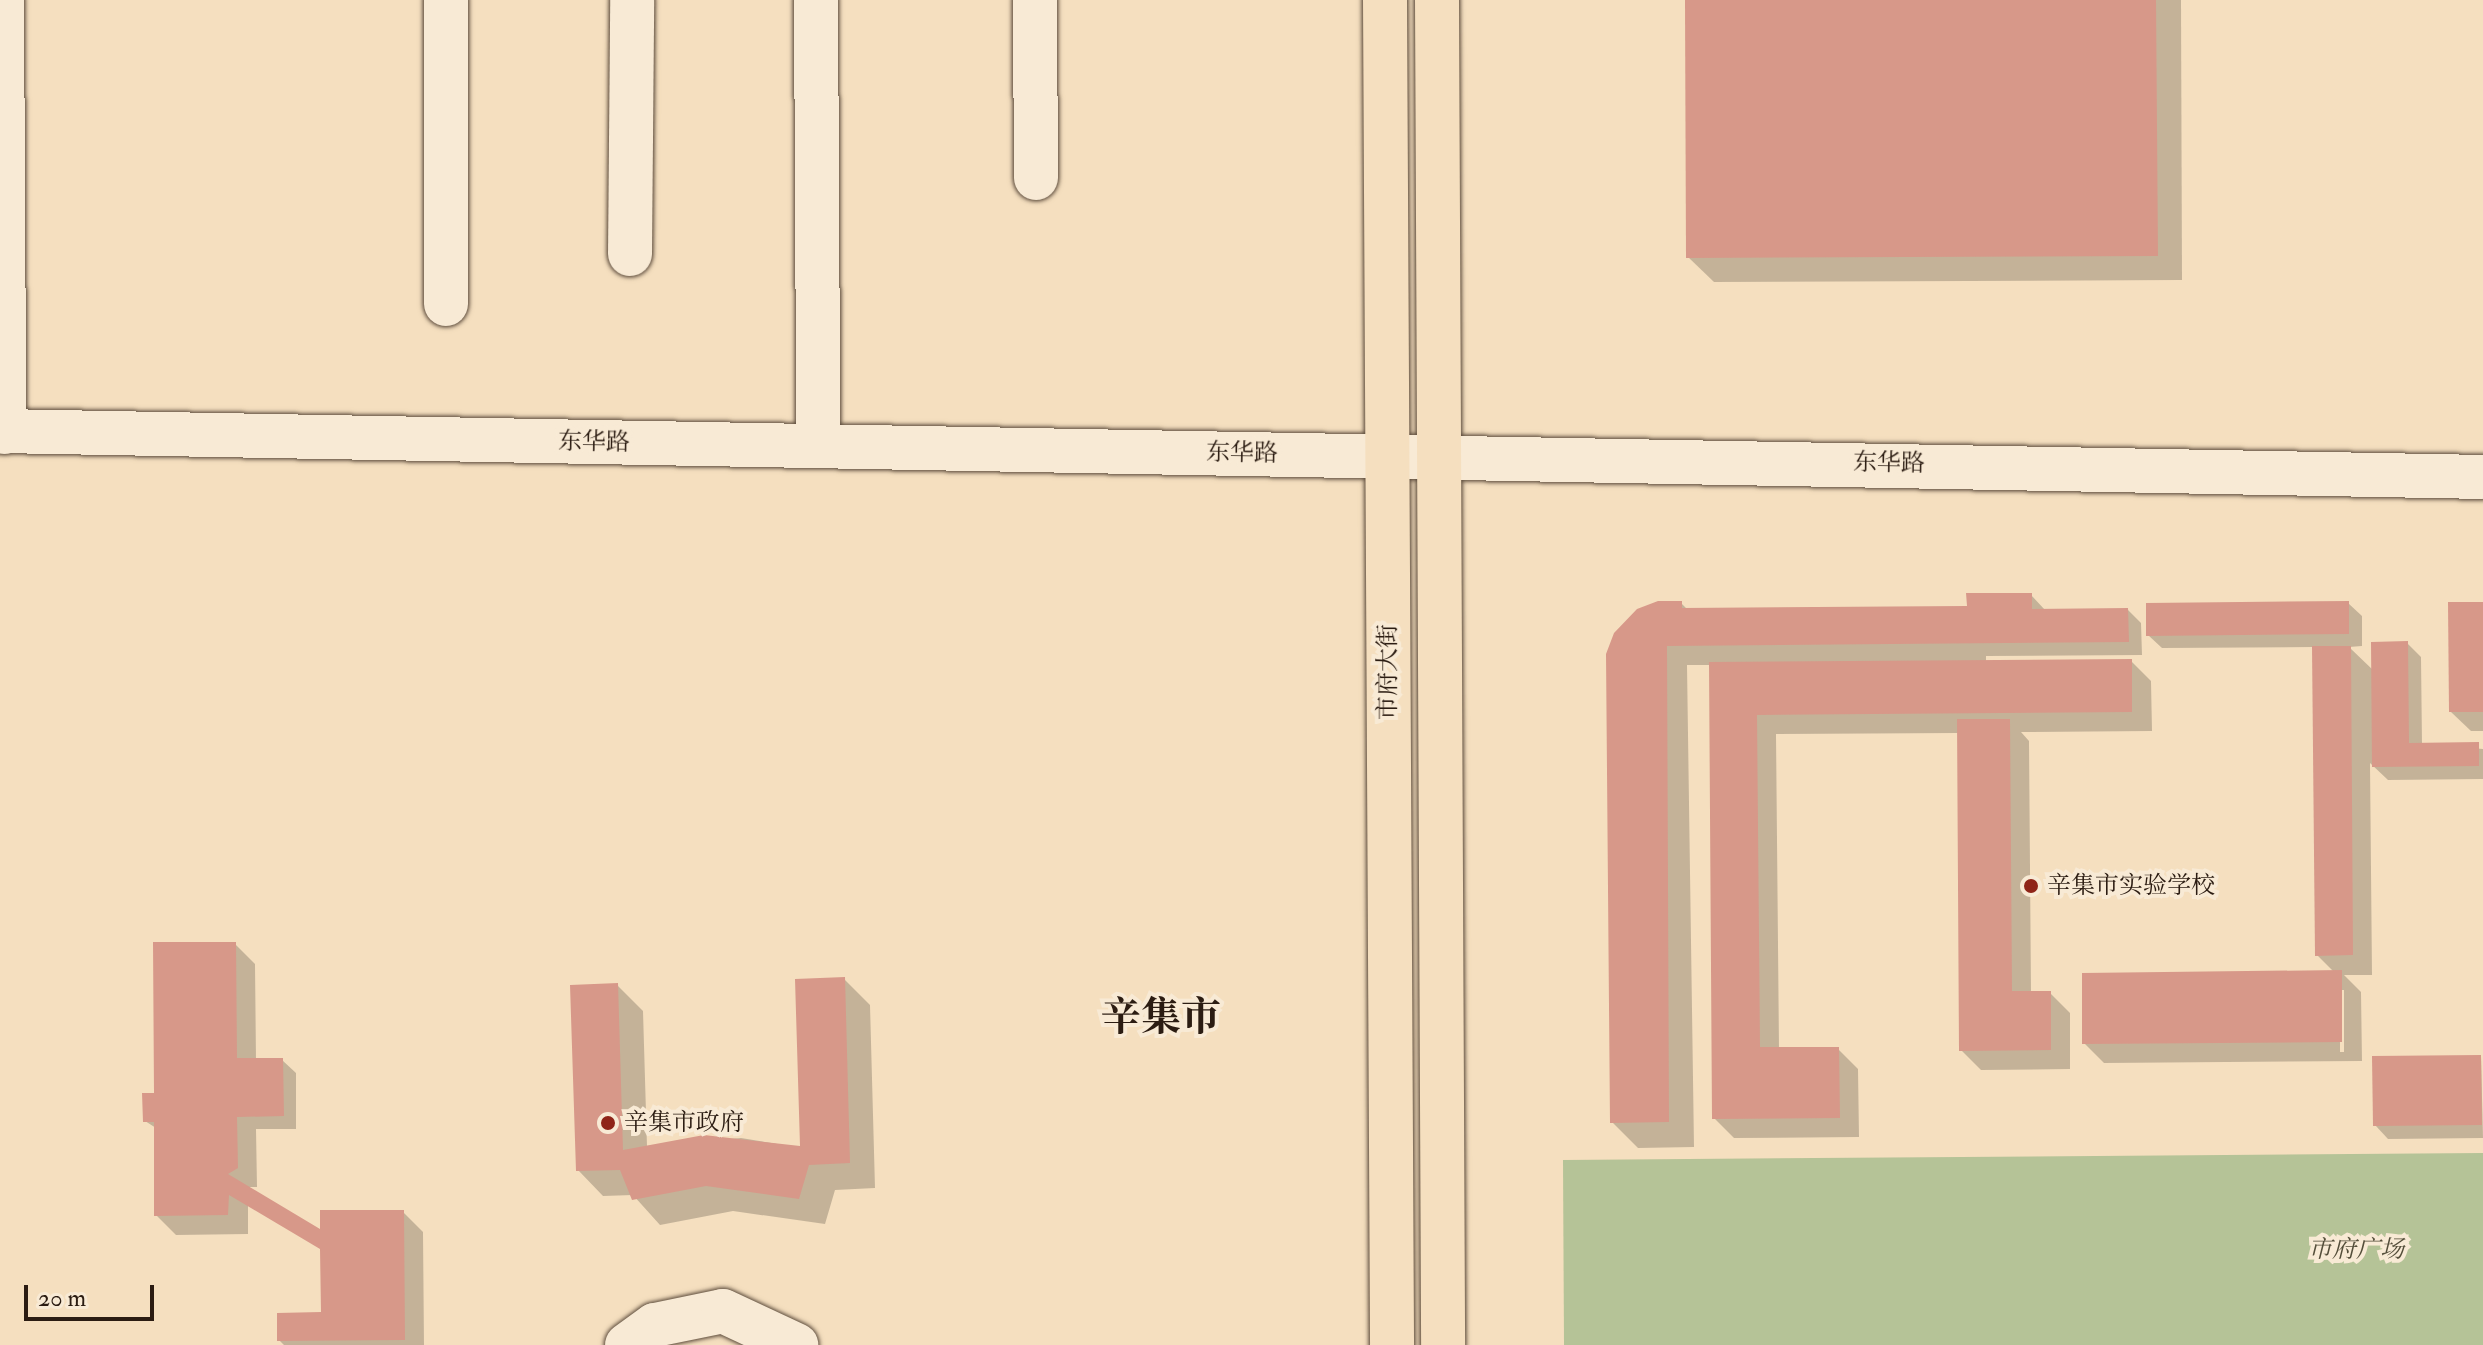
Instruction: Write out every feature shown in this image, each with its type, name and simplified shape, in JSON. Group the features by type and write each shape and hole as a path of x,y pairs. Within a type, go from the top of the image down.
{"main road":[{"name":"市府大街","path":"1385,0 1392,1345"},
{"path":"1437,0 1443,1345"}],"street":[{"path":"2,0 2,432"},
{"path":"446,0 446,304"},
{"path":"630,254 632,0"},
{"path":"816,0 818,445"},
{"path":"1035,0 1036,178"},
{"name":"东华路","path":"2,432 2483,477"},
{"path":"627,1345 655,1325 723,1311 796,1345"}],"green space":[{"name":"市府广场","path":"2483,1153 2483,1345 1564,1345 1563,1160"}],"building":[{"path":"1685,0 2156,0 2158,256 1686,258"},
{"path":"1966,593 2032,593 2032,609 2128,608 2129,642 1667,646 1669,1122 1610,1123 1606,654 1614,633 1637,609 1658,601 1682,601 1682,608 1967,606"},
{"path":"2349,601 2349,634 2146,636 2146,603"},
{"path":"2448,602 2483,602 2483,712 2449,712"},
{"path":"2408,641 2409,743 2479,742 2479,766 2372,767 2371,642"},
{"path":"2312,646 2351,646 2353,955 2315,956"},
{"path":"2132,659 2132,712 1757,715 1760,1047 1839,1047 1840,1118 1712,1119 1709,662"},
{"path":"1957,719 2010,719 2012,991 2051,991 2051,1050 1959,1051"},
{"path":"153,942 236,942 237,1058 283,1058 284,1116 237,1117 238,1168 228,1174 320,1229 320,1210 404,1210 405,1340 277,1341 277,1313 321,1312 320,1249 229,1195 228,1215 154,1216 154,1122 143,1122 142,1093 154,1093"},
{"path":"2342,970 2342,1042 2082,1044 2082,973"},
{"path":"845,977 850,1163 809,1165 799,1199 706,1186 632,1200 620,1170 576,1171 570,985 618,983 623,1150 704,1135 800,1146 795,979"},
{"path":"2481,1055 2482,1125 2373,1126 2372,1056"}],"place":[{"name":"辛集市实验学校","path":"2031,886"},
{"name":"辛集市政府","path":"608,1123"}],"district":[{"name":"辛集市","path":"1161,1018"}]}
